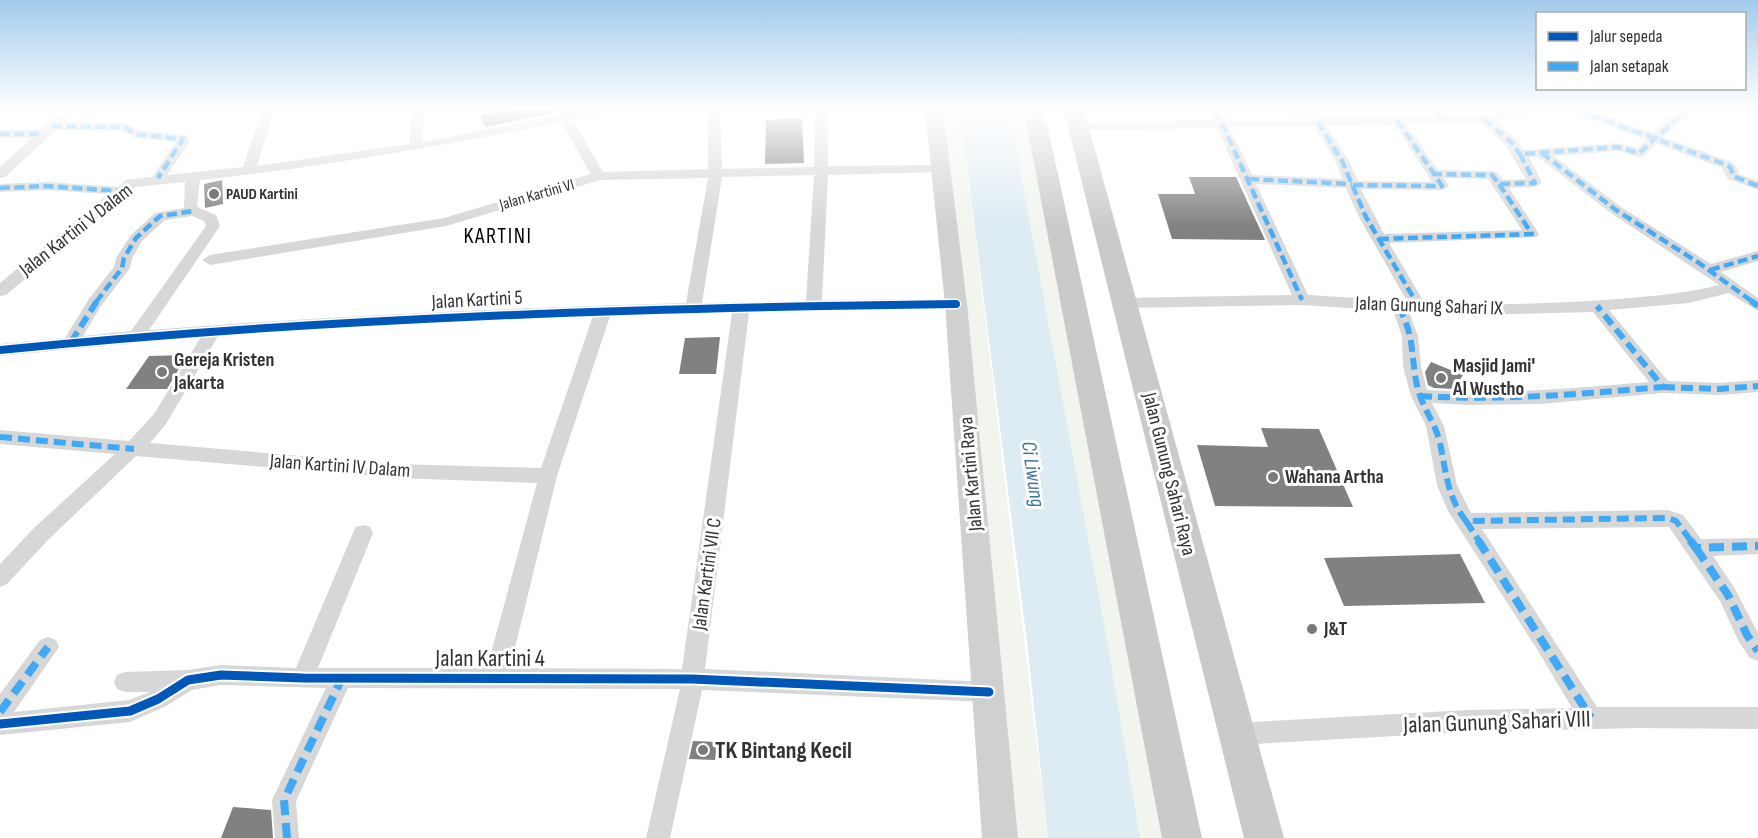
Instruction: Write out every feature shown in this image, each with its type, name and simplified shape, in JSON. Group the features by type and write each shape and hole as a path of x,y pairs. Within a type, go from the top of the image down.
{"main road":[{"path":"1042,149 1182,838"},
{"name":"Jalan Gunung Sahari Raya","path":"1084,149 1264,838"}],"street":[{"path":"0,174 27,149"},
{"path":"158,178 178,149"},
{"path":"248,171 255,149"},
{"name":"Jalan Kartini V Dalam","path":"0,291 131,183 158,178 248,171 400,149"},
{"path":"583,149 599,176"},
{"path":"693,309 715,175 715,149"},
{"path":"814,306 820,149"},
{"name":"Jalan Kartini Raya","path":"937,149 956,304 1000,838"},
{"path":"1234,149 1302,300"},
{"path":"1333,149 1353,184 1366,217 1419,307"},
{"path":"1249,179 1442,186 1417,149"},
{"path":"1499,184 1536,183 1516,149"},
{"path":"1520,154 1591,149"},
{"path":"1625,149 1639,153 1643,149"},
{"path":"1687,149 1730,166 1733,176 1758,186"},
{"path":"1542,153 1617,210 1710,270 1758,306"},
{"name":"Jalan Kartini VI","path":"210,260 446,222 599,176 939,168"},
{"path":"1379,239 1532,234 1492,175 1434,174"},
{"path":"193,176 190,206 193,211"},
{"path":"0,188 47,186 120,191"},
{"path":"71,342 94,303 122,268 124,258 136,238 160,216 193,211 211,218 213,226 137,335"},
{"path":"1710,270 1758,256"},
{"name":"Jalan Gunung Sahari IX","path":"1125,303 1302,300 1470,310 1597,306 1689,298 1731,287"},
{"name":"Jalan Kartini 5","path":"0,350 214,329 603,310 956,304"},
{"path":"1399,306 1410,336 1412,366 1420,396 1435,426 1448,485 1458,511 1545,642 1591,718"},
{"path":"1597,306 1663,387"},
{"name":"Jalan Kartini VII C","path":"658,838 689,703 741,308"},
{"path":"496,678 548,476 603,310"},
{"path":"0,578 41,534 134,449 160,419 214,329"},
{"path":"1420,396 1468,399 1540,398 1663,387 1755,389"},
{"name":"Jalan Kartini IV Dalam","path":"0,437 394,471 548,476"},
{"path":"1466,521 1668,518 1676,521 1728,595 1757,647"},
{"path":"303,678 363,533"},
{"path":"1696,548 1758,546"},
{"path":"0,712 48,647"},
{"name":"Jalan Kartini 4","path":"0,724 130,711 152,702 188,680 222,675 303,678 692,680 989,692"},
{"path":"287,838 284,800 342,678"},
{"path":"124,682 188,680"},
{"name":"Jalan Gunung Sahari VIII","path":"1236,734 1468,721 1758,718"}],"shaded area":[{"path":"938,149 965,149 1048,838 1000,838"},
{"path":"1016,149 1042,149 1182,838 1139,838 1099,601"}],"water":[{"name":"Ci Liwung","path":"965,149 1016,149 1107,641 1140,838 1048,838 1027,641"}],"building":[{"path":"765,149 803,149 804,163 765,164"},
{"path":"1189,177 1236,177 1265,240 1172,239 1158,194 1195,194"},
{"name":"PAUD Kartini","path":"222,180 223,204 205,208 204,184"},
{"path":"720,337 716,374 679,374 685,338"},
{"name":"Gereja Kristen Jakarta","path":"187,355 167,389 126,389 149,356"},
{"name":"Masjid Jami' Al Wustho","path":"1431,362 1463,375 1454,389 1434,388 1428,385 1425,372"},
{"name":"Wahana Artha","path":"1261,428 1319,429 1353,507 1215,506 1197,445 1268,447"},
{"path":"1460,554 1485,603 1344,606 1324,558"},
{"name":"TK Bintang Kecil","path":"693,741 718,742 715,760 689,759"},
{"path":"233,807 271,810 273,838 221,838"}],"marked path":[{"path":"158,178 178,149"},
{"path":"1234,149 1302,300"},
{"path":"1335,149 1366,217 1419,307"},
{"path":"1417,149 1434,174"},
{"path":"1516,149 1520,154"},
{"path":"1353,185 1442,186 1434,174 1492,175 1499,184 1535,183 1520,154 1589,149"},
{"path":"1625,149 1639,153 1643,149"},
{"path":"1684,149 1727,165 1731,168 1733,176 1758,186"},
{"path":"1542,153 1616,210 1699,263 1758,306"},
{"path":"1249,179 1352,184"},
{"path":"1379,239 1532,234 1499,184"},
{"path":"0,188 47,186 120,191"},
{"path":"71,342 95,303 122,268 124,258 136,238 160,216 193,211"},
{"path":"1710,270 1758,256"},
{"path":"1399,306 1410,336 1412,366 1420,396 1435,426 1440,444 1447,485 1458,511 1466,521 1668,518 1676,521 1696,548 1758,546"},
{"path":"1420,396 1468,399 1540,398 1663,387 1597,306"},
{"path":"1663,387 1720,389 1758,386"},
{"path":"0,437 134,449"},
{"path":"1466,521 1545,642 1591,718"},
{"path":"1696,548 1728,595 1747,635 1758,651"},
{"path":"0,712 48,647"},
{"path":"287,838 284,800 342,678"}],"cycle path":[{"path":"0,350 238,328 478,315 956,304"},
{"path":"0,724 130,711 158,699 188,680 221,675 303,678 692,679 989,692"}],"place":[{"name":"PAUD Kartini","path":"214,194"},
{"name":"Gereja Kristen Jakarta","path":"162,372"},
{"name":"Masjid Jami' Al Wustho","path":"1441,378"},
{"name":"Wahana Artha","path":"1273,477"},
{"name":"J&T","path":"1312,629"},
{"name":"TK Bintang Kecil","path":"703,750"}],"district":[{"name":"KARTINI","path":"498,236"}]}
